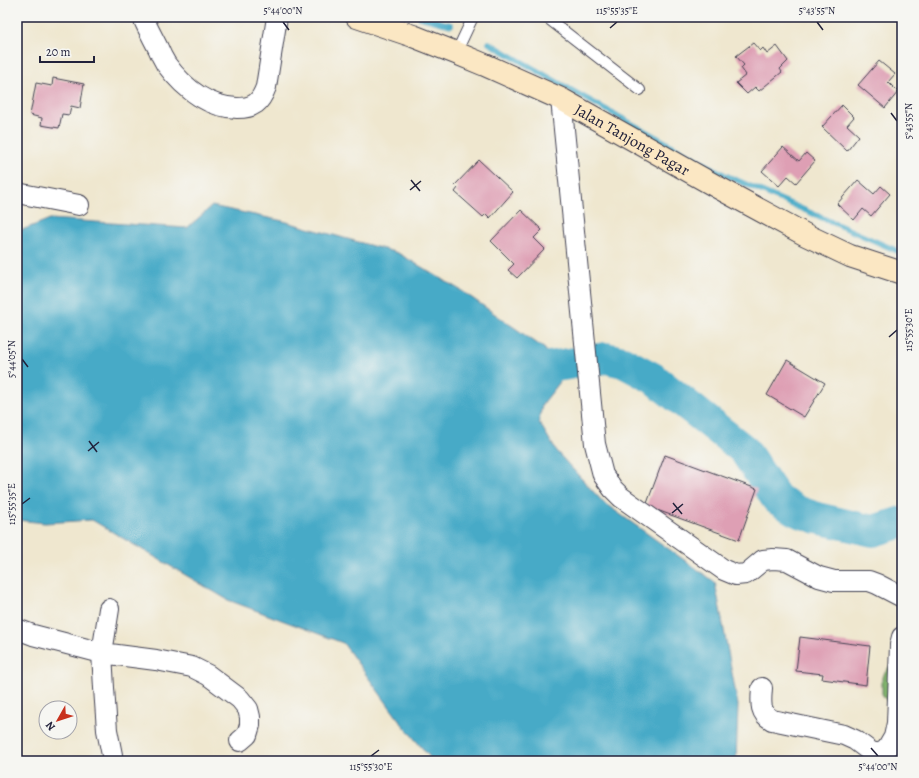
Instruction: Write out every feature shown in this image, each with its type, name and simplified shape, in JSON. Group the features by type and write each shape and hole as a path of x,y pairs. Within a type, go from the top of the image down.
{"main road":[{"name":"Jalan Tanjong Pagar","path":"357,17 413,36 456,53 561,99 806,235 850,256 901,272"}],"street":[{"path":"143,17 166,63 184,85 198,96 216,104 232,108 247,108 263,96 266,87 277,17"},
{"path":"561,99 595,444 603,475 621,497 724,570 736,575 746,574 763,560 787,560 819,577 834,581 869,581 902,598"},
{"path":"17,193 79,205"},
{"path":"109,609 102,653 107,730 112,761"},
{"path":"17,629 33,635 102,653 156,660 192,667 208,675 240,699 248,709 250,725 246,735 240,741"},
{"path":"762,688 762,710 765,715 772,720 844,735 855,740 872,752 880,754 887,749 894,737 897,723 900,645 902,637"}],"lane":[{"path":"456,53 473,17"},
{"path":"546,17 640,90"}],"green space":[{"path":"890,666 889,704 882,694 882,677"}],"water":[{"path":"212,206 283,221 398,253 462,291 545,349 560,382 542,405 539,422 557,452 603,502 715,582 738,705 736,761 433,761 402,724 343,643 228,600 92,520 45,523 17,520 17,232 50,219 187,228"}],"building":[{"path":"753,43 760,51 763,48 767,54 777,46 788,61 780,69 782,72 759,91 755,87 747,94 736,83 746,75 741,68 744,65 736,56"},
{"path":"879,61 895,74 888,82 898,92 885,108 858,85"},
{"path":"53,78 84,84 80,108 71,106 69,115 62,114 59,128 41,125 42,118 30,115 36,83 52,86"},
{"path":"842,105 854,117 847,125 859,136 847,151 822,127"},
{"path":"783,147 799,161 806,153 815,161 796,183 788,176 779,186 762,171"},
{"path":"479,160 513,192 490,218 486,214 483,217 455,192 458,188 455,185"},
{"path":"858,180 874,194 881,186 890,194 871,216 863,209 854,220 837,204"},
{"path":"521,210 542,230 534,238 545,249 517,278 508,270 514,264 491,241"},
{"path":"787,360 825,383 804,417 767,395"},
{"path":"665,455 757,489 739,540 646,506"},
{"path":"800,637 870,646 866,685 822,679 823,674 796,671"}],"waterway":[{"path":"420,17 451,25"},
{"path":"489,43 725,175 902,253"},
{"path":"517,387 537,369 606,358 623,362 653,378 744,450 777,499 797,511 817,518 873,531 902,522"}]}
